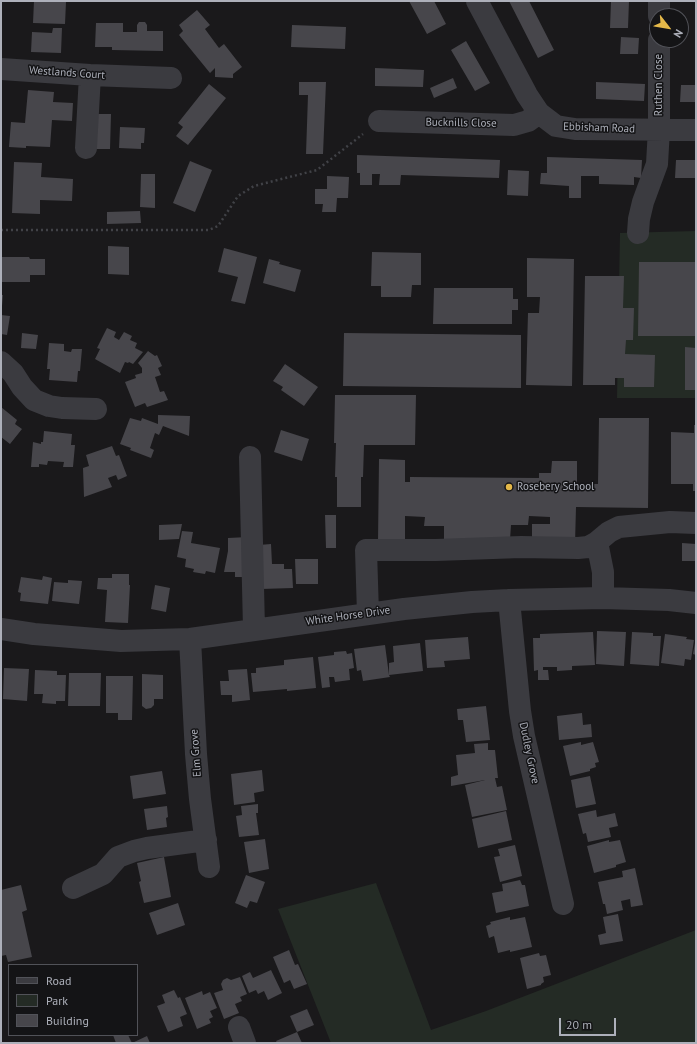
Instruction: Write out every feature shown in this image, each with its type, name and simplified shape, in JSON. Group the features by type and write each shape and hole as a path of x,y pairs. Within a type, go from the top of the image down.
{"street":[{"name":"Ebbisham Road","path":"477,1 527,95 539,113 556,126 575,129 696,130"},
{"name":"Ruthen Close","path":"638,233 639,219 643,202 657,164 659,129 659,48"},
{"name":"Westlands Court","path":"1,69 90,75 171,78"},
{"path":"86,148 90,75"},
{"name":"Bucknills Close","path":"379,121 514,125 528,121 539,113"},
{"path":"1,362 34,400 49,406 62,408 96,409"},
{"path":"250,457 254,629"},
{"path":"368,614 366,550 436,550 522,547 578,548 588,547 609,532 619,527 670,522 696,523"},
{"path":"597,542 603,572 603,598"},
{"name":"White Horse Drive","path":"1,629 34,634 121,641 190,639 404,609 472,602 603,598 668,600 696,603"},
{"name":"Dudley Grove","path":"509,600 520,711 524,736 563,904"},
{"name":"Elm Grove","path":"190,639 196,754 208,867"},
{"path":"73,888 103,874 118,857 134,851 206,840"}],"path":[{"path":"1,230 209,230 218,226 238,196 254,186 317,170 379,121"}],"green space":[{"path":"696,231 696,398 617,398 620,233"},
{"path":"376,883 431,1030 486,1011 696,930 696,1043 331,1043 278,909"}],"building":[{"path":"34,1 66,2 65,24 33,23"},
{"path":"409,1 434,1 446,24 427,34"},
{"path":"509,1 529,1 554,50 538,58"},
{"path":"611,1 629,1 628,28 610,28"},
{"path":"197,10 210,25 205,29 219,48 224,44 242,67 233,74 233,78 215,77 215,68 210,73 179,35 183,31 179,25"},
{"path":"139,22 145,22 147,25 147,31 163,31 163,51 112,50 112,47 95,47 96,23 123,23 123,32 137,32 137,25"},
{"path":"292,25 346,27 345,49 291,47"},
{"path":"53,28 62,28 61,53 31,52 32,32 52,33"},
{"path":"621,37 639,38 638,54 620,54"},
{"path":"466,41 490,83 475,91 451,50"},
{"path":"375,68 424,70 423,87 375,86"},
{"path":"453,78 457,88 434,98 430,88"},
{"path":"299,82 326,82 323,154 306,154 308,95 299,95"},
{"path":"596,82 645,84 644,101 596,99"},
{"path":"209,84 226,98 188,145 176,136 183,127 178,123"},
{"path":"681,85 696,85 696,102 680,102"},
{"path":"28,90 54,92 53,102 73,103 72,121 52,120 50,147 9,147 11,122 25,123"},
{"path":"95,114 111,114 110,149 94,149"},
{"path":"120,127 145,128 144,143 141,143 141,149 119,148"},
{"path":"357,155 500,160 499,178 401,175 400,185 379,185 380,174 372,174 372,185 360,185 360,173 357,173"},
{"path":"547,157 642,160 641,178 634,177 634,185 599,184 599,176 581,176 581,198 569,198 569,186 540,184 541,173 547,173"},
{"path":"676,160 696,160 696,178 675,178"},
{"path":"190,161 212,170 195,212 173,203"},
{"path":"14,162 42,163 41,177 73,179 72,201 40,200 40,214 12,213"},
{"path":"508,170 529,171 528,196 507,195"},
{"path":"141,174 155,174 155,208 140,207"},
{"path":"327,176 349,177 348,198 337,198 336,212 322,212 323,204 315,204 315,189 327,189"},
{"path":"140,211 141,223 107,224 107,212"},
{"path":"108,246 129,247 129,275 108,274"},
{"path":"224,248 257,257 245,304 231,301 238,277 218,272"},
{"path":"372,252 421,253 421,285 412,285 411,297 381,297 381,286 371,286"},
{"path":"1,257 29,257 30,259 45,259 45,275 30,275 30,282 1,282"},
{"path":"527,258 574,259 572,386 526,385 528,313 539,313 540,297 527,297"},
{"path":"269,259 280,262 279,264 301,270 295,292 263,283"},
{"path":"639,262 696,262 696,336 638,336"},
{"path":"585,276 624,276 623,308 634,308 633,340 626,340 625,354 655,355 654,387 624,387 624,378 615,378 615,385 583,385"},
{"path":"434,288 513,288 513,299 518,299 518,310 512,310 512,324 433,324"},
{"path":"1,295 3,295 2,306 1,306"},
{"path":"1,315 10,316 7,335 1,334"},
{"path":"107,328 116,332 114,337 119,340 124,332 132,336 130,340 137,343 135,348 143,352 133,364 125,362 120,373 95,359 100,349 97,348"},
{"path":"22,333 38,335 36,349 21,348"},
{"path":"344,333 521,335 521,388 343,386"},
{"path":"49,343 64,344 64,351 71,352 72,349 82,349 80,371 78,371 77,382 49,380 50,369 47,369"},
{"path":"685,347 696,348 696,390 685,390"},
{"path":"148,351 155,356 157,355 162,366 158,368 161,375 155,377 160,392 164,391 168,400 147,407 145,403 135,407 125,382 136,378 135,375 142,373 142,368 138,363"},
{"path":"285,364 318,387 304,406 281,390 283,387 273,381"},
{"path":"335,395 416,395 415,445 364,445 363,477 361,477 361,507 337,507 337,477 335,477 336,443 334,443"},
{"path":"1,407 17,420 15,424 22,429 10,444 1,437"},
{"path":"158,415 190,416 189,436 163,426 159,435 155,433 150,448 154,450 151,458 130,450 131,448 120,444 130,418 141,421 142,418 158,424"},
{"path":"599,418 649,418 648,508 576,507 575,544 532,543 532,524 550,524 550,517 529,516 528,525 511,525 510,540 444,540 444,526 424,526 425,517 405,516 405,543 378,542 379,459 405,460 405,482 410,482 410,477 539,478 539,473 551,473 552,461 577,461 577,484 598,484"},
{"path":"694,425 696,425 696,491 693,491 693,484 671,484 671,432 694,433"},
{"path":"281,430 309,439 302,461 274,452"},
{"path":"44,431 72,434 71,445 75,445 73,467 63,467 64,462 48,461 47,465 39,464 39,467 31,467 33,442 41,444 41,442 43,442"},
{"path":"112,446 116,456 119,455 127,476 118,480 116,475 108,478 112,487 84,497 83,468 89,466 86,455"},
{"path":"325,515 336,515 336,548 326,548"},
{"path":"182,524 179,539 159,540 159,525"},
{"path":"182,531 193,532 191,543 220,548 215,573 206,571 205,574 193,572 194,569 185,567 186,559 177,557"},
{"path":"248,537 249,577 235,577 235,572 224,572 228,551 228,538"},
{"path":"682,543 696,544 696,561 682,561"},
{"path":"271,544 272,564 284,564 284,569 292,569 293,588 261,589 259,545"},
{"path":"295,559 318,559 318,584 296,584"},
{"path":"112,574 129,574 130,585 128,623 105,622 107,590 97,589 98,578 112,578"},
{"path":"43,576 52,578 48,604 20,601 21,593 18,592 21,577 42,580"},
{"path":"68,580 82,581 79,604 52,601 54,582 68,583"},
{"path":"155,585 170,588 166,612 151,609"},
{"path":"597,631 626,632 624,666 596,664"},
{"path":"593,632 595,665 572,666 572,670 557,671 557,667 543,667 543,670 548,670 549,680 538,680 538,670 534,671 533,638 540,638 540,634"},
{"path":"632,632 653,633 653,636 661,636 659,666 630,664"},
{"path":"665,634 687,637 686,639 694,640 691,660 685,659 684,666 661,663"},
{"path":"468,637 470,659 444,661 445,667 427,668 425,640"},
{"path":"420,643 423,671 389,675 389,663 394,662 393,646"},
{"path":"696,643 696,655 693,654"},
{"path":"385,645 390,677 363,681 361,670 357,671 354,649"},
{"path":"346,651 347,654 352,653 354,668 349,669 350,680 335,682 334,677 329,677 330,687 322,688 318,657 334,655 334,652"},
{"path":"313,657 316,688 253,692 251,673 256,673 256,668 284,665 284,660"},
{"path":"4,668 29,669 27,701 3,699"},
{"path":"247,669 250,700 232,702 232,695 221,695 220,681 229,681 228,670"},
{"path":"35,670 57,671 57,675 66,675 65,701 56,701 56,704 42,703 43,694 34,694"},
{"path":"69,673 101,673 100,706 68,706"},
{"path":"142,674 163,675 163,699 154,699 154,705 151,708 146,709 142,706"},
{"path":"106,676 133,676 132,720 118,720 118,713 106,713"},
{"path":"486,706 490,740 466,742 463,720 458,720 457,709"},
{"path":"582,713 583,725 591,724 592,737 559,740 557,716"},
{"path":"581,742 581,745 593,742 599,762 595,763 596,767 590,769 590,771 570,776 563,746"},
{"path":"488,743 488,750 495,750 498,778 495,778 497,787 502,786 507,810 472,817 465,785 485,780 451,786 451,777 458,775 456,755 475,753 474,744"},
{"path":"262,770 264,791 254,793 255,802 234,805 231,774"},
{"path":"162,771 166,794 133,799 130,776"},
{"path":"590,776 596,804 576,808 571,780"},
{"path":"258,804 258,813 256,813 259,835 239,837 236,816 242,815 241,806"},
{"path":"167,806 167,827 147,830 144,809"},
{"path":"596,810 597,817 615,813 618,826 609,828 611,837 588,842 586,833 583,834 578,814"},
{"path":"506,811 512,840 478,848 472,819"},
{"path":"265,839 269,869 249,873 244,842"},
{"path":"609,840 609,842 620,840 626,862 616,865 616,867 594,873 587,846"},
{"path":"515,845 522,876 500,882 494,857 500,856 498,849"},
{"path":"164,857 171,897 144,903 139,882 141,881 137,863"},
{"path":"635,868 643,905 631,907 630,899 621,901 623,910 607,914 598,882 623,877 622,871"},
{"path":"246,875 265,882 257,903 250,901 247,908 235,903"},
{"path":"520,880 522,885 525,885 529,906 496,913 492,893 503,891 502,884"},
{"path":"21,885 27,910 22,912 32,957 8,962 6,955 1,956 1,890"},
{"path":"178,903 185,925 157,935 149,913"},
{"path":"618,914 623,941 600,945 598,935 606,933 603,917"},
{"path":"510,917 510,920 525,917 532,947 498,953 494,936 489,938 486,926 491,924 490,922"},
{"path":"289,950 295,965 298,964 307,984 294,989 290,980 284,983 273,957"},
{"path":"539,953 540,956 546,955 551,975 543,977 544,982 541,985 527,989 520,958"},
{"path":"271,970 282,993 268,1000 264,991 258,994 256,990 249,993 242,976 250,972 253,978"},
{"path":"240,977 247,994 240,997 242,1001 235,1004 239,1013 224,1019 214,993 223,990 221,984 223,980 227,978 231,980"},
{"path":"174,990 178,998 180,997 187,1014 180,1017 183,1026 168,1032 157,1006 165,1003 162,995"},
{"path":"202,991 203,995 210,992 217,1008 210,1011 213,1017 209,1019 211,1023 197,1029 185,998"},
{"path":"307,1009 314,1025 297,1032 290,1016"},
{"path":"297,1032 302,1043 277,1043 276,1041"},
{"path":"113,1036 128,1036 132,1043 116,1043"},
{"path":"147,1036 150,1043 132,1043"}],"place":[{"name":"Rosebery School","path":"509,487"}]}
